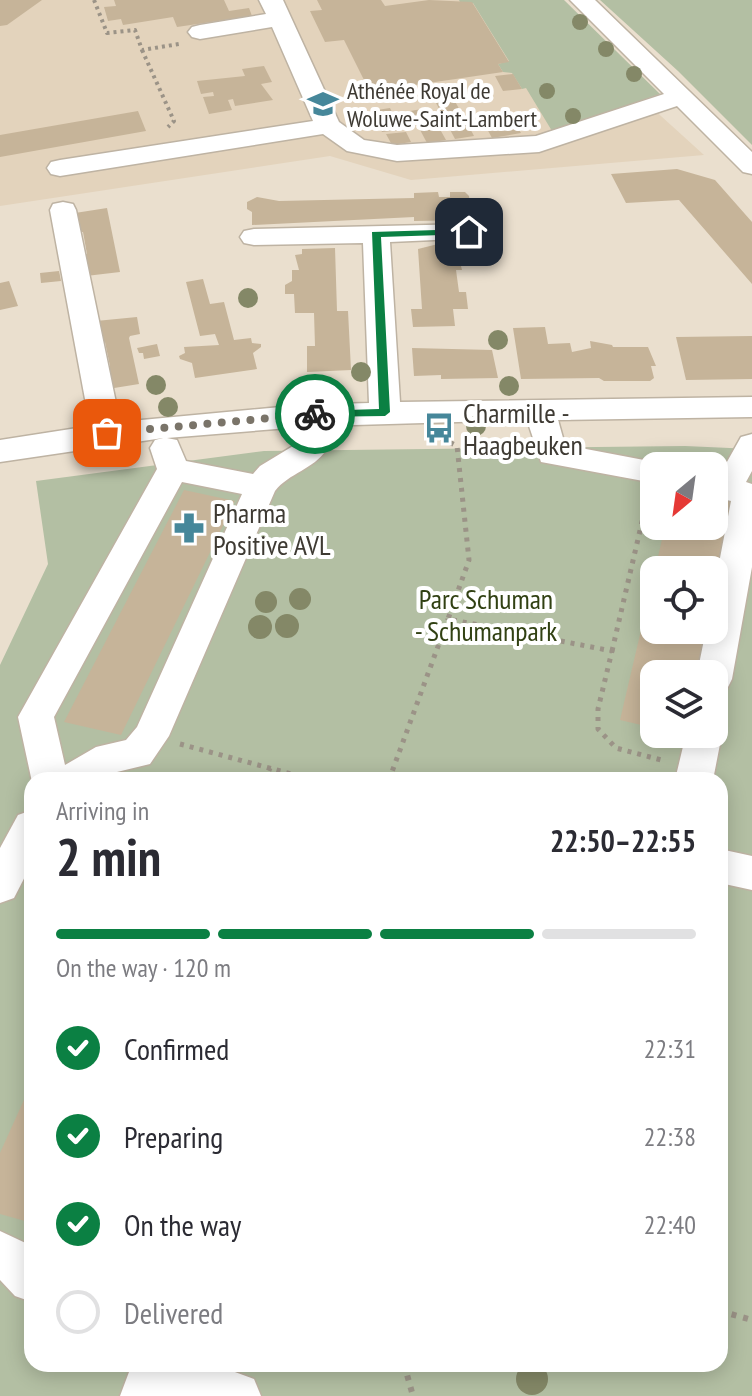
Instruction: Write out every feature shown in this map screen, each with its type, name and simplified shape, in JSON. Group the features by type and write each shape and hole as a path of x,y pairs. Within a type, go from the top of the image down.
{"street":[{"path":"582,0 752,166"},
{"path":"200,32 275,10 328,126 356,146 397,153 539,144 683,96"},
{"path":"60,168 328,126"},
{"path":"63,210 107,433"},
{"path":"254,237 469,232"},
{"path":"376,234 385,412"},
{"path":"0,451 107,433 302,415 752,407"},
{"path":"539,409 552,454 640,470"},
{"path":"85,772 109,758 137,753 151,736 261,487 271,474 310,450 302,415"},
{"path":"48,772 36,717 173,469 159,427"},
{"path":"728,475 752,445"},
{"path":"173,469 261,487"},
{"path":"718,660 749,494 728,482"},
{"path":"0,886 24,841"},
{"path":"728,868 752,873"},
{"path":"0,1254 24,1271"},
{"path":"144,1396 153,1372"},
{"path":"160,1372 237,1396"}],"path":[{"path":"94,0 107,33 125,31"},
{"path":"142,50 174,121 166,128 175,150"},
{"path":"392,772 469,560 457,446"},
{"path":"640,532 598,709 598,729 616,748 647,758 698,760"},
{"path":"448,619 612,651"},
{"path":"151,736 285,772"},
{"path":"268,772 270,768"},
{"path":"728,1313 752,1320"},
{"path":"406,1372 413,1396"}],"shaded area":[{"name":"Athénée Royal de Woluwe-Saint-Lambert","path":"0,0 533,0 704,155 411,180 330,156 0,206"}],"green space":[{"path":"459,0 564,0 660,94 552,131 526,88 522,89 512,73 503,72 498,64 509,61 473,3 461,4"},
{"path":"600,0 752,0 752,145 678,71"},
{"name":"Parc Schuman - Schumanpark","path":"685,446 752,449 752,1396 0,1396 0,665 48,564 36,481 264,451"}],"building":[{"path":"0,0 42,0 7,25 0,26"},
{"path":"114,0 224,0 229,11 249,8 252,16 177,27 173,17 123,25 121,19 108,21 104,7 116,6"},
{"path":"317,0 381,0 385,6 429,0 472,2 509,62 498,64 503,72 408,86 411,91 372,96 344,40 325,42 310,11 322,10"},
{"path":"264,66 272,82 261,84 273,100 235,106 233,99 228,100 232,110 209,114 203,97 214,96 213,92 201,94 197,81 245,76 242,69"},
{"path":"513,74 522,89 503,91 495,76"},
{"path":"453,98 474,136 455,139 435,101"},
{"path":"390,108 401,130 382,132 371,111"},
{"path":"428,108 446,140 427,143 410,111"},
{"path":"138,111 146,131 0,157 0,135"},
{"path":"515,123 521,133 492,138 486,127"},
{"path":"406,132 411,142 392,145 386,134"},
{"path":"677,169 715,180 752,222 752,284 679,200 626,203 611,174"},
{"path":"438,192 439,197 450,197 450,192 465,192 469,196 472,220 414,221 414,217 252,225 252,212 247,209 247,202 257,197 279,201 414,198 414,193"},
{"path":"107,208 120,272 86,276 82,255 87,254 75,213"},
{"path":"438,244 464,245 464,256 459,258 462,270 456,270 459,292 466,292 468,309 453,309 455,326 413,327 411,309 422,309 418,249"},
{"path":"335,248 337,311 348,311 351,370 307,372 307,346 315,346 314,313 295,313 294,294 285,294 285,285 292,281 292,270 299,270 295,255 302,254 302,249"},
{"path":"59,271 61,281 41,283 40,273"},
{"path":"203,279 210,304 224,302 234,340 251,338 252,343 261,344 253,353 257,369 195,378 192,363 180,359 179,356 185,353 184,347 219,345 215,334 200,336 186,282"},
{"path":"9,281 18,306 0,310 0,283"},
{"path":"137,317 140,334 129,338 139,384 108,389 104,367 110,366 105,342 100,342 96,321"},
{"path":"545,327 548,344 570,343 572,352 591,348 590,341 613,347 648,347 656,366 651,366 654,378 650,381 521,379 513,328"},
{"path":"752,336 752,379 686,380 676,337"},
{"path":"157,344 160,356 144,359 137,348"},
{"path":"412,348 492,350 498,378 414,376"},
{"path":"184,490 235,501 121,735 64,722"},
{"path":"728,496 735,497 728,529"},
{"path":"662,540 725,540 722,556 658,556"},
{"path":"640,635 640,644 705,644 702,660 640,660 640,725 620,720"},
{"path":"24,1100 24,1221 0,1214 0,1153"}],"way so far":[{"path":"107,433 315,414"}],"place":[{"name":"Athénée Royal de Woluwe-Saint-Lambert","path":"323,104"},
{"name":"Charmille - Haagbeuken","path":"439,428"},
{"name":"Pharma Positive AVL","path":"189,528"}],"route":[{"path":"315,414 385,412 376,234 469,232"}]}
